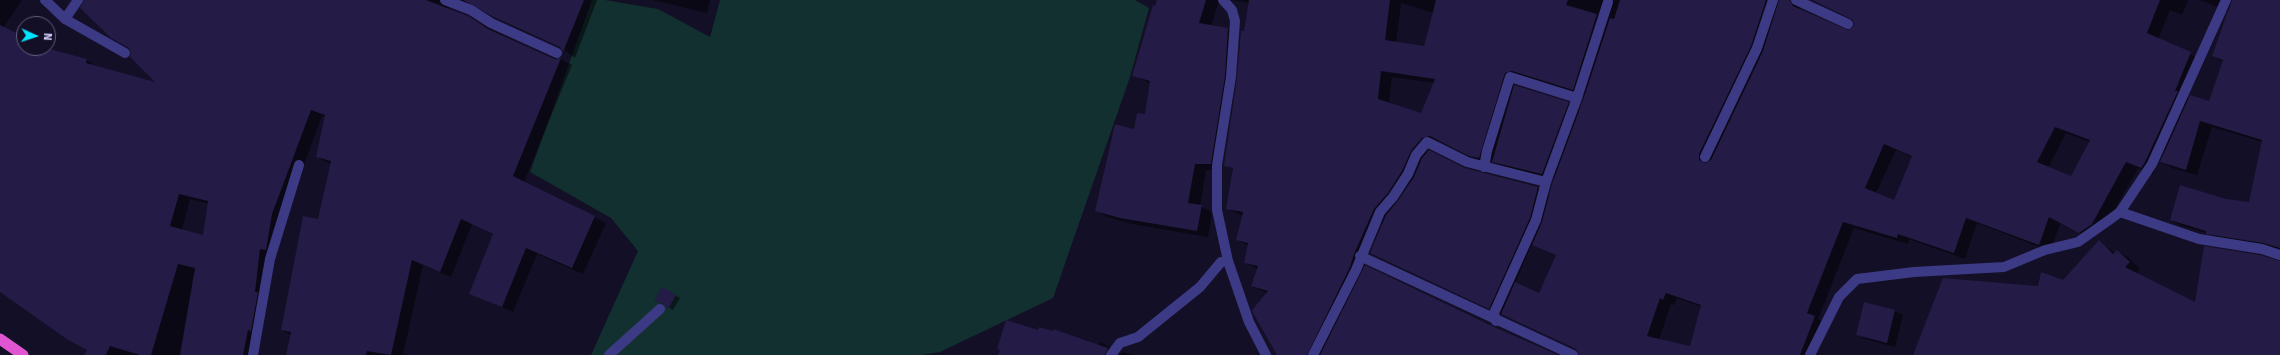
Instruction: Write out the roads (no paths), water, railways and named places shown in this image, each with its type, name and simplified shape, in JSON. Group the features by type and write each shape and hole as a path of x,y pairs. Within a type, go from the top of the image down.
{"highway":[{"path":"0,339 23,355"}],"street":[{"path":"45,0 65,19 125,54"},
{"path":"65,19 78,0"},
{"path":"445,0 471,10 491,23 557,53"},
{"path":"1223,0 1232,10 1235,21 1231,77 1217,165 1217,210 1228,261 1249,322 1266,355"},
{"path":"1705,157 1757,48 1773,0"},
{"path":"1796,0 1848,24"},
{"path":"1810,355 1840,297 1857,279 1914,272 2004,267 2045,250 2078,242 2120,212 2152,164 2226,0"},
{"path":"1496,321 1494,313 1516,268 1536,220 1546,182 1577,98 1607,1"},
{"path":"1484,167 1487,151 1510,76 1577,98"},
{"path":"1313,355 1343,297 1380,212 1393,197 1408,174 1416,155 1427,142 1467,162 1546,182"},
{"path":"253,355 270,259 299,165"},
{"path":"2120,212 2199,238 2262,249 2280,255"},
{"path":"1360,256 1496,321 1503,322 1573,355"},
{"path":"1111,355 1120,343 1138,337 1200,287 1221,262 1228,261"},
{"path":"609,355 660,309"}]}
